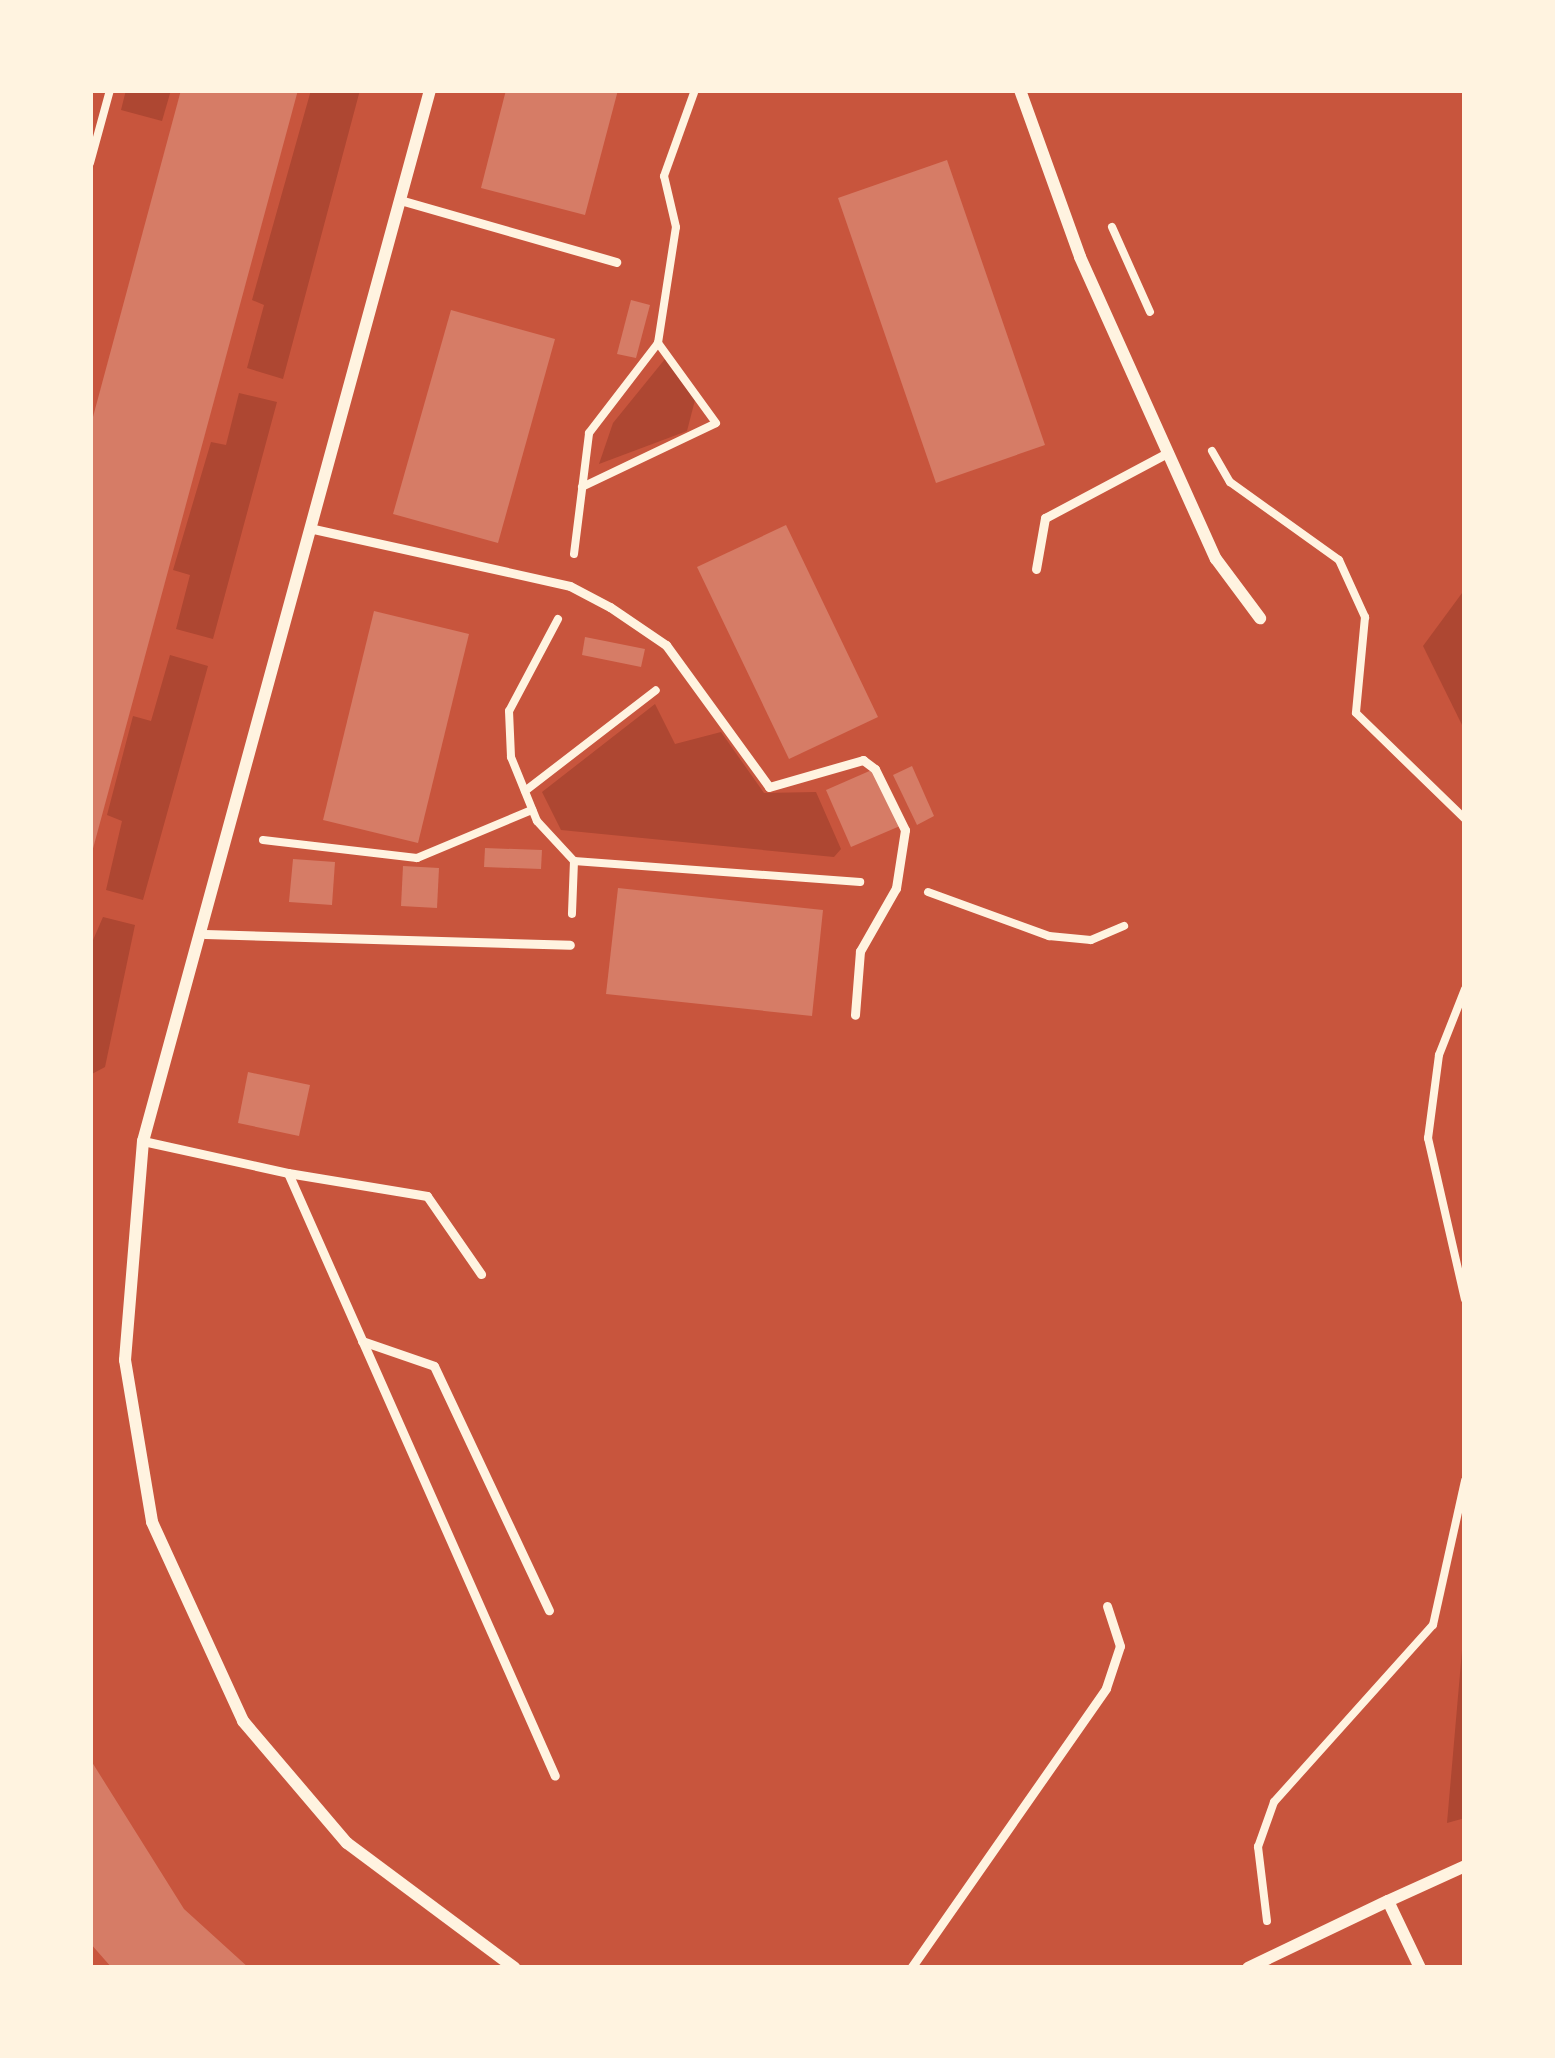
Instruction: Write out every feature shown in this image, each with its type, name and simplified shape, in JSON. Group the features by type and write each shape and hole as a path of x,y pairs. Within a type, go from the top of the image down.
{"street":[{"path":"430,90 308,528 205,934 143,1141 129,1257 130,1432 193,1628 243,1721 347,1844 514,1968"},
{"path":"1020,90 1216,560 1260,618"},
{"path":"1248,1968 1465,1866"},
{"path":"1388,1901 1420,1968"}],"lane":[{"path":"400,200 616,262"},
{"path":"1036,569 1045,518 1169,452"},
{"path":"308,528 570,586 681,665 769,787 863,760 875,770 905,830 896,887 860,951 854,1015"},
{"path":"205,934 570,945"},
{"path":"143,1141 288,1173 427,1196 481,1274"},
{"path":"288,1173 555,1776"},
{"path":"362,1341 434,1366 549,1610"},
{"path":"911,1968 1106,1688 1120,1646 1107,1606"}],"path":[{"path":"90,163 110,90"},
{"path":"570,945 574,861 532,810 509,711 570,586 589,433 658,343 676,227 664,176 695,90"},
{"path":"1105,211 1156,327"},
{"path":"582,487 716,423 658,343"},
{"path":"1198,428 1230,482 1339,560 1365,617 1357,713 1465,819"},
{"path":"524,791 594,747 681,665"},
{"path":"230,834 417,858 532,810"},
{"path":"1465,988 1439,1054 1428,1168 1465,1299"},
{"path":"1275,1957 1256,1880 1266,1822 1288,1778 1432,1625 1465,1480"}],"shaded area":[{"path":"126,90 171,90 162,121 121,110"},
{"path":"311,90 360,90 283,379 247,368 264,305 252,300"},
{"path":"665,359 695,400 687,431 599,464 613,423"},
{"path":"239,393 277,402 213,639 176,629 190,575 173,570 211,442 226,445"},
{"path":"1465,589 1465,731 1423,646"},
{"path":"170,655 208,666 143,900 106,890 122,821 107,815 133,716 151,721"},
{"path":"655,704 675,744 721,732 764,793 816,792 841,849 834,857 561,830 542,792"},
{"path":"103,917 135,925 105,1067 90,1075 90,947"},
{"path":"1465,1616 1465,1818 1447,1823"}],"building":[{"path":"181,90 298,90 91,856 90,428"},
{"path":"506,90 618,90 585,215 481,188"},
{"path":"947,160 1045,445 936,483 838,198"},
{"path":"631,300 650,305 636,358 617,354"},
{"path":"451,310 555,339 498,543 393,514"},
{"path":"786,525 878,717 789,759 697,567"},
{"path":"374,611 469,634 418,843 323,820"},
{"path":"585,637 645,649 641,667 582,655"},
{"path":"912,766 934,816 917,825 893,775"},
{"path":"874,769 900,826 851,847 826,790"},
{"path":"485,848 542,850 541,869 484,867"},
{"path":"293,859 335,862 332,905 289,902"},
{"path":"403,866 439,868 437,908 401,906"},
{"path":"618,888 823,910 812,1016 606,994"},
{"path":"248,1072 310,1085 299,1136 238,1123"},
{"path":"90,1759 184,1909 249,1968 112,1968 90,1943"}]}
